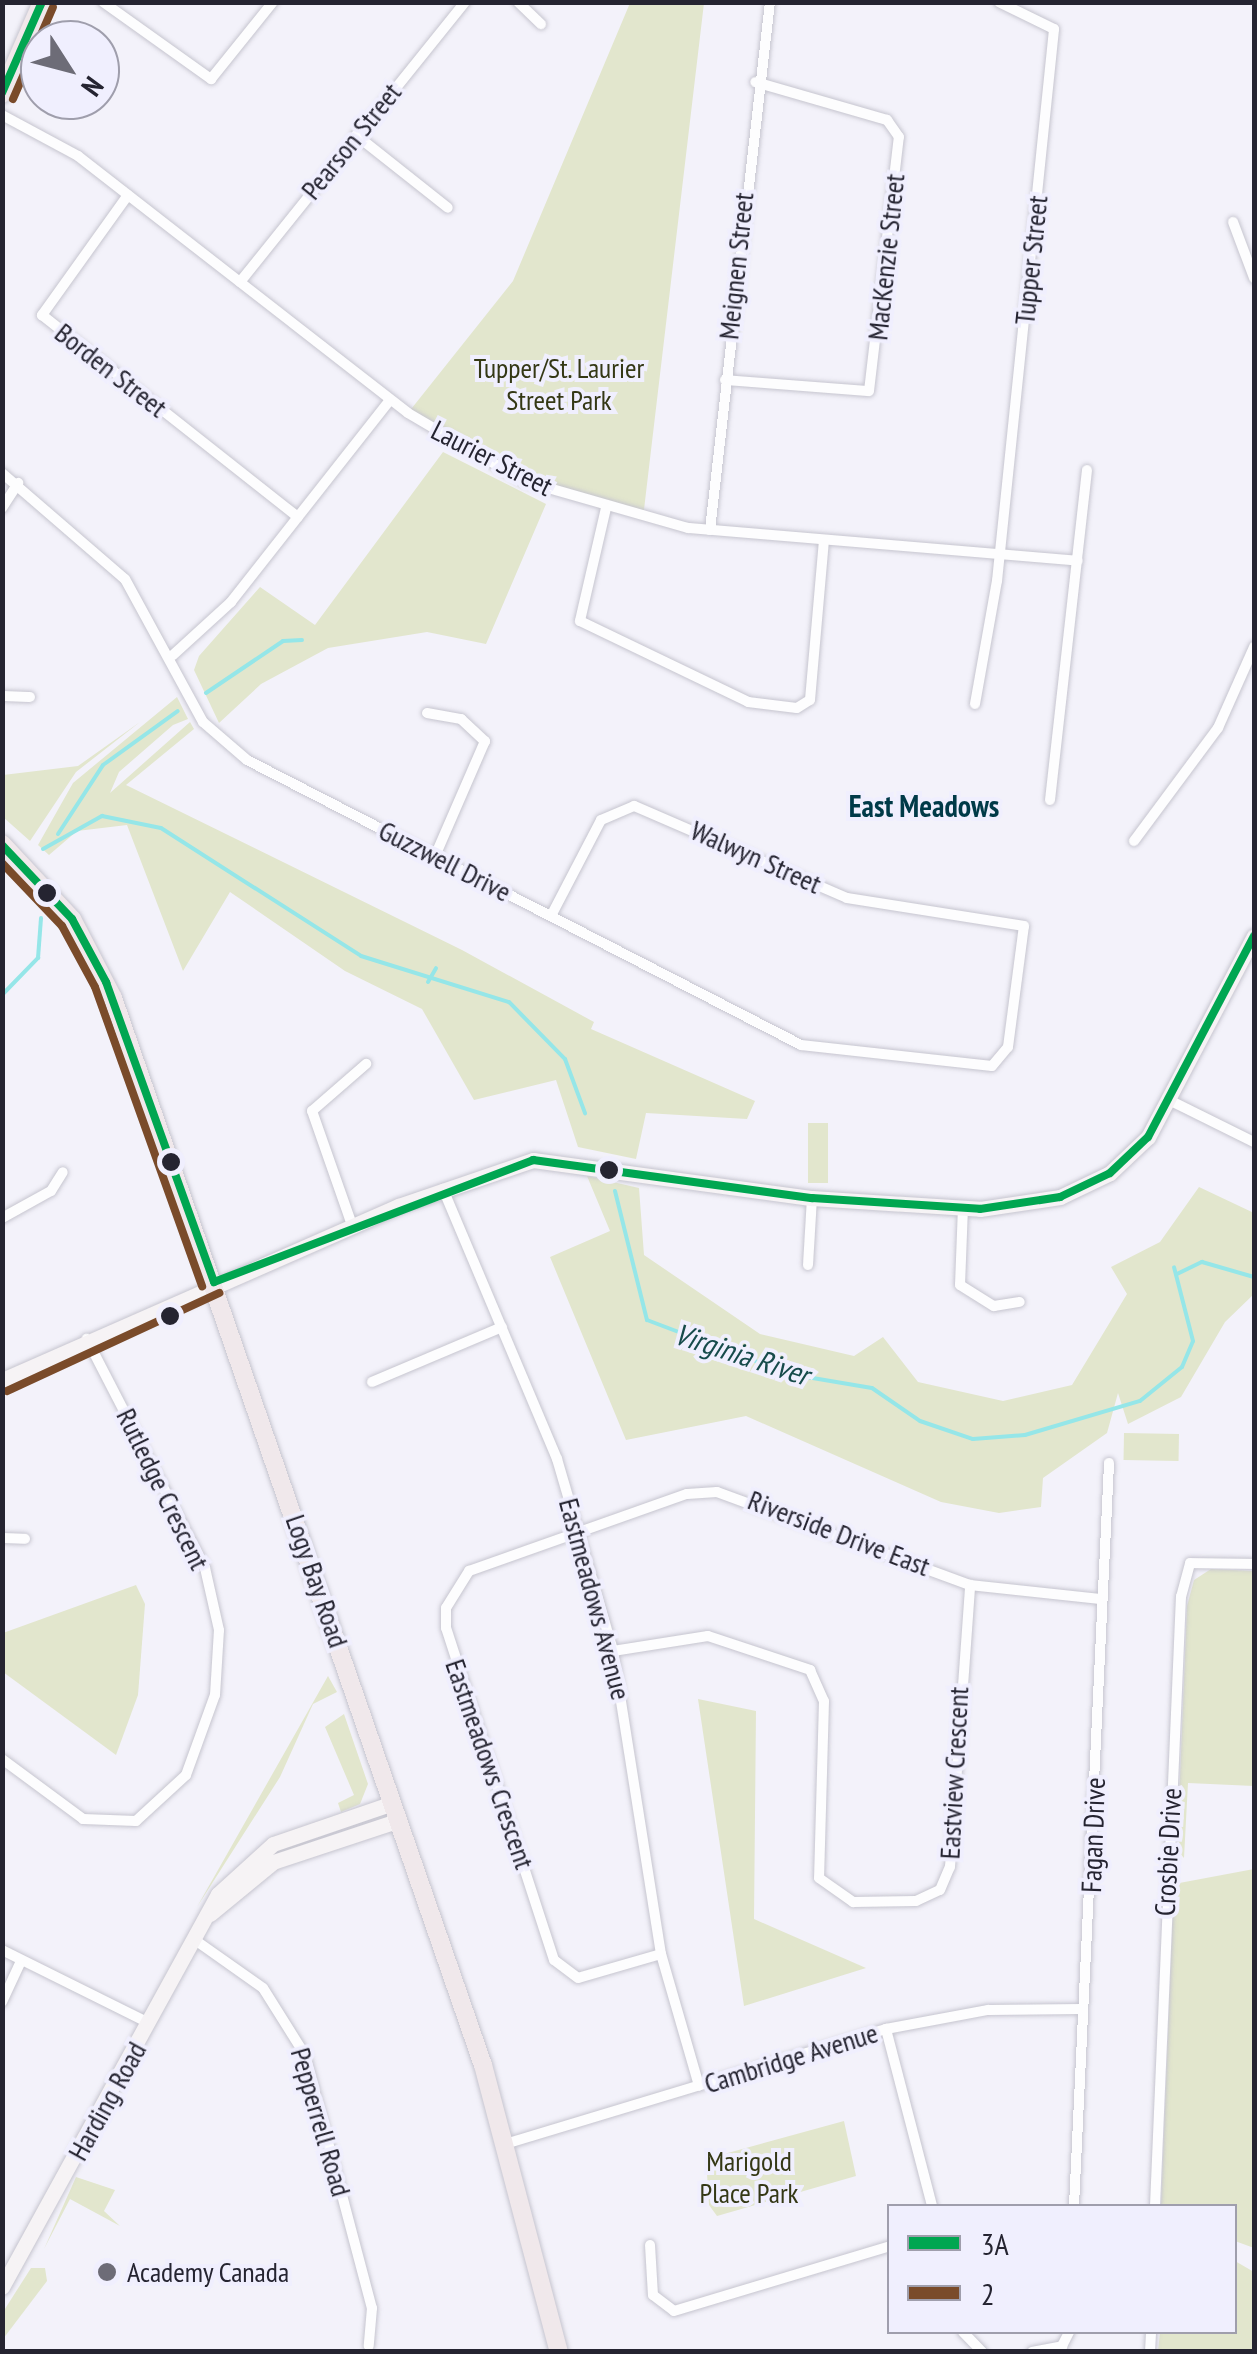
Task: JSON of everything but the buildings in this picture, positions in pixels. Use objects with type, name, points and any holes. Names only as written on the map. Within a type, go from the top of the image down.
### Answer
[{"type":"main road","points":[[2,94],[42,2]]},
{"type":"main road","name":"Logy Bay Road","points":[[6,849],[60,903],[106,982],[396,1811],[505,2144],[559,2352]]},
{"type":"street","points":[[103,2],[211,79],[272,2]]},
{"type":"street","name":"Pearson Street","points":[[240,282],[466,2]]},
{"type":"street","points":[[518,2],[541,24]]},
{"type":"street","name":"Meignen Street","points":[[710,530],[755,82],[770,2]]},
{"type":"street","name":"Tupper Street","points":[[999,2],[1054,29],[1000,553]]},
{"type":"street","name":"MacKenzie Street","points":[[725,380],[869,391],[899,137],[887,120],[755,82]]},
{"type":"street","name":"Laurier Street","points":[[2,115],[128,195],[390,400],[504,471],[606,508],[710,530],[1078,560]]},
{"type":"street","points":[[356,135],[448,208]]},
{"type":"street","name":"Borden Street","points":[[128,195],[42,314],[298,517]]},
{"type":"street","points":[[1234,222],[1254,278]]},
{"type":"street","points":[[173,655],[214,622],[390,400]]},
{"type":"street","points":[[1050,800],[1086,470]]},
{"type":"street","name":"Guzzwell Drive","points":[[2,473],[126,579],[173,655],[201,719],[227,748],[818,1051],[977,1066],[1003,1058]]},
{"type":"street","points":[[2,508],[18,483]]},
{"type":"street","points":[[606,508],[580,621],[748,702],[797,708],[810,700],[824,541]]},
{"type":"street","points":[[974,704],[1000,553]]},
{"type":"street","points":[[1134,841],[1218,728],[1254,647]]},
{"type":"street","points":[[2,696],[30,697]]},
{"type":"street","points":[[427,714],[461,719],[485,741],[434,856]]},
{"type":"street","name":"Walwyn Street","points":[[551,916],[602,820],[624,805],[846,898],[1024,926],[1003,1058]]},
{"type":"street","points":[[2,1380],[214,1282],[442,1189],[556,1159],[812,1198],[962,1208],[1024,1206],[1094,1182],[1127,1160],[1171,1101],[1254,936]]},
{"type":"street","points":[[352,1226],[312,1111],[366,1064]]},
{"type":"street","points":[[1171,1101],[1254,1142]]},
{"type":"street","points":[[2,1218],[51,1192],[63,1172]]},
{"type":"street","name":"Eastmeadows Avenue","points":[[442,1189],[502,1327],[578,1530],[614,1651],[662,1954],[699,2086]]},
{"type":"street","points":[[808,1265],[812,1198]]},
{"type":"street","points":[[962,1208],[960,1285],[994,1306],[1020,1302]]},
{"type":"street","points":[[372,1382],[502,1327]]},
{"type":"street","name":"Rutledge Crescent","points":[[2,1759],[82,1818],[136,1821],[186,1775],[215,1694],[219,1630],[205,1568],[87,1338]]},
{"type":"street","name":"Fagan Drive","points":[[1074,2204],[1109,1463]]},
{"type":"street","name":"Riverside Drive East","points":[[578,1530],[687,1494],[730,1493],[970,1584],[1102,1599]]},
{"type":"street","name":"Eastmeadows Crescent","points":[[578,1530],[469,1571],[446,1608],[446,1628],[554,1960],[578,1978],[662,1954]]},
{"type":"street","points":[[2,1538],[24,1538]]},
{"type":"street","name":"Crosbie Drive","points":[[1155,2204],[1181,1596],[1190,1563],[1254,1564]]},
{"type":"street","name":"Eastview Crescent","points":[[614,1651],[708,1636],[810,1670],[824,1688],[819,1878],[853,1902],[916,1901],[940,1890],[950,1866],[970,1584]]},
{"type":"street","name":"Harding Road","points":[[2,2287],[238,1870],[273,1844],[396,1811]]},
{"type":"street","name":"Pepperrell Road","points":[[195,1940],[263,1988],[304,2055],[372,2308],[370,2346]]},
{"type":"street","points":[[2,1950],[150,2023]]},
{"type":"street","points":[[2,2002],[21,1961]]},
{"type":"street","name":"Cambridge Avenue","points":[[505,2144],[886,2029],[988,2010],[1082,2010]]},
{"type":"street","points":[[886,2029],[931,2204]]},
{"type":"street","points":[[650,2245],[653,2295],[674,2311],[887,2247]]},
{"type":"street","points":[[1032,2352],[1062,2346],[1068,2334]]},
{"type":"green space","name":"Tupper/St. Laurier Street Park","points":[[630,3],[704,3],[643,518],[552,491],[408,413],[513,281]]},
{"type":"green space","points":[[443,452],[546,504],[486,644],[427,632],[328,648],[261,684],[219,723],[194,670],[199,656],[260,587],[315,625]]},
{"type":"green space","points":[[177,697],[188,719],[173,725],[119,772],[110,793],[190,722],[194,729],[126,785],[462,950],[594,1022],[591,1029],[755,1101],[747,1119],[646,1113],[636,1159],[578,1147],[556,1080],[474,1100],[422,1009],[345,971],[230,892],[183,971],[127,825],[77,831],[49,855],[38,845],[73,783]]},
{"type":"green space","points":[[140,722],[76,772],[30,841],[3,817],[3,775],[78,766]]},
{"type":"green space","points":[[808,1123],[828,1123],[828,1183],[808,1183]]},
{"type":"green space","points":[[587,1176],[639,1188],[644,1255],[760,1334],[854,1356],[883,1337],[918,1382],[1003,1401],[1072,1385],[1127,1294],[1111,1267],[1160,1242],[1199,1187],[1254,1213],[1254,1294],[1225,1322],[1181,1397],[1128,1424],[1118,1393],[1107,1433],[1043,1478],[1041,1507],[999,1513],[941,1502],[746,1416],[626,1440],[550,1257],[610,1231]]},
{"type":"green space","points":[[1124,1433],[1179,1434],[1179,1461],[1124,1460]]},
{"type":"green space","points":[[1211,1569],[1254,1571],[1254,1786],[1188,1783],[1184,1858],[1177,1850],[1187,1606],[1194,1580]]},
{"type":"green space","points":[[136,1585],[145,1604],[138,1695],[116,1755],[3,1672],[3,1633]]},
{"type":"green space","points":[[328,1676],[337,1692],[313,1704],[280,1777],[197,1907]]},
{"type":"green space","points":[[698,1699],[756,1711],[754,1919],[866,1968],[744,2006]]},
{"type":"green space","points":[[344,1714],[368,1784],[360,1804],[341,1812],[338,1803],[354,1795],[325,1727]]},
{"type":"green space","points":[[1254,1869],[1254,2248],[1237,2242],[1237,2204],[1161,2204],[1174,1884]]},
{"type":"green space","name":"Marigold Place Park","points":[[844,2121],[856,2176],[717,2216],[709,2205],[706,2159]]},
{"type":"green space","points":[[76,2177],[115,2190],[104,2211],[120,2226],[70,2199],[44,2249]]},
{"type":"green space","points":[[1237,2262],[1254,2272],[1254,2351],[1158,2351],[1160,2334],[1237,2334]]},
{"type":"green space","points":[[31,2268],[45,2268],[47,2281],[3,2339],[3,2312]]},
{"type":"waterway","points":[[206,693],[283,641],[302,640]]},
{"type":"waterway","points":[[58,834],[103,765],[178,711]]},
{"type":"waterway","name":"Virginia River","points":[[43,849],[102,816],[161,828],[361,956],[509,1002],[565,1059],[585,1113]]},
{"type":"waterway","name":"Virginia River","points":[[2,995],[38,958],[41,918]]},
{"type":"waterway","name":"Virginia River","points":[[428,982],[436,968]]},
{"type":"waterway","name":"Virginia River","points":[[615,1191],[647,1320],[789,1374],[872,1388],[920,1421],[973,1439],[1025,1435],[1140,1401],[1182,1367],[1193,1341],[1174,1267]]},
{"type":"waterway","name":"Virginia River","points":[[1177,1274],[1202,1262],[1254,1277]]},
{"type":"transit line","name":"3A","points":[[2,93],[42,2]]},
{"type":"transit line","name":"2","points":[[13,99],[53,7]]},
{"type":"transit line","name":"3A","points":[[2,845],[72,919],[106,982],[214,1282],[533,1160],[812,1198],[980,1209],[1060,1197],[1110,1173],[1148,1137],[1254,936]]},
{"type":"transit line","name":"2","points":[[2,863],[62,926],[95,987],[202,1286]]},
{"type":"transit line","name":"2","points":[[7,1391],[219,1293]]},
{"type":"place","name":"Academy Canada","points":[[107,2272]]},
{"type":"district","name":"East Meadows","points":[[924,806]]}]
